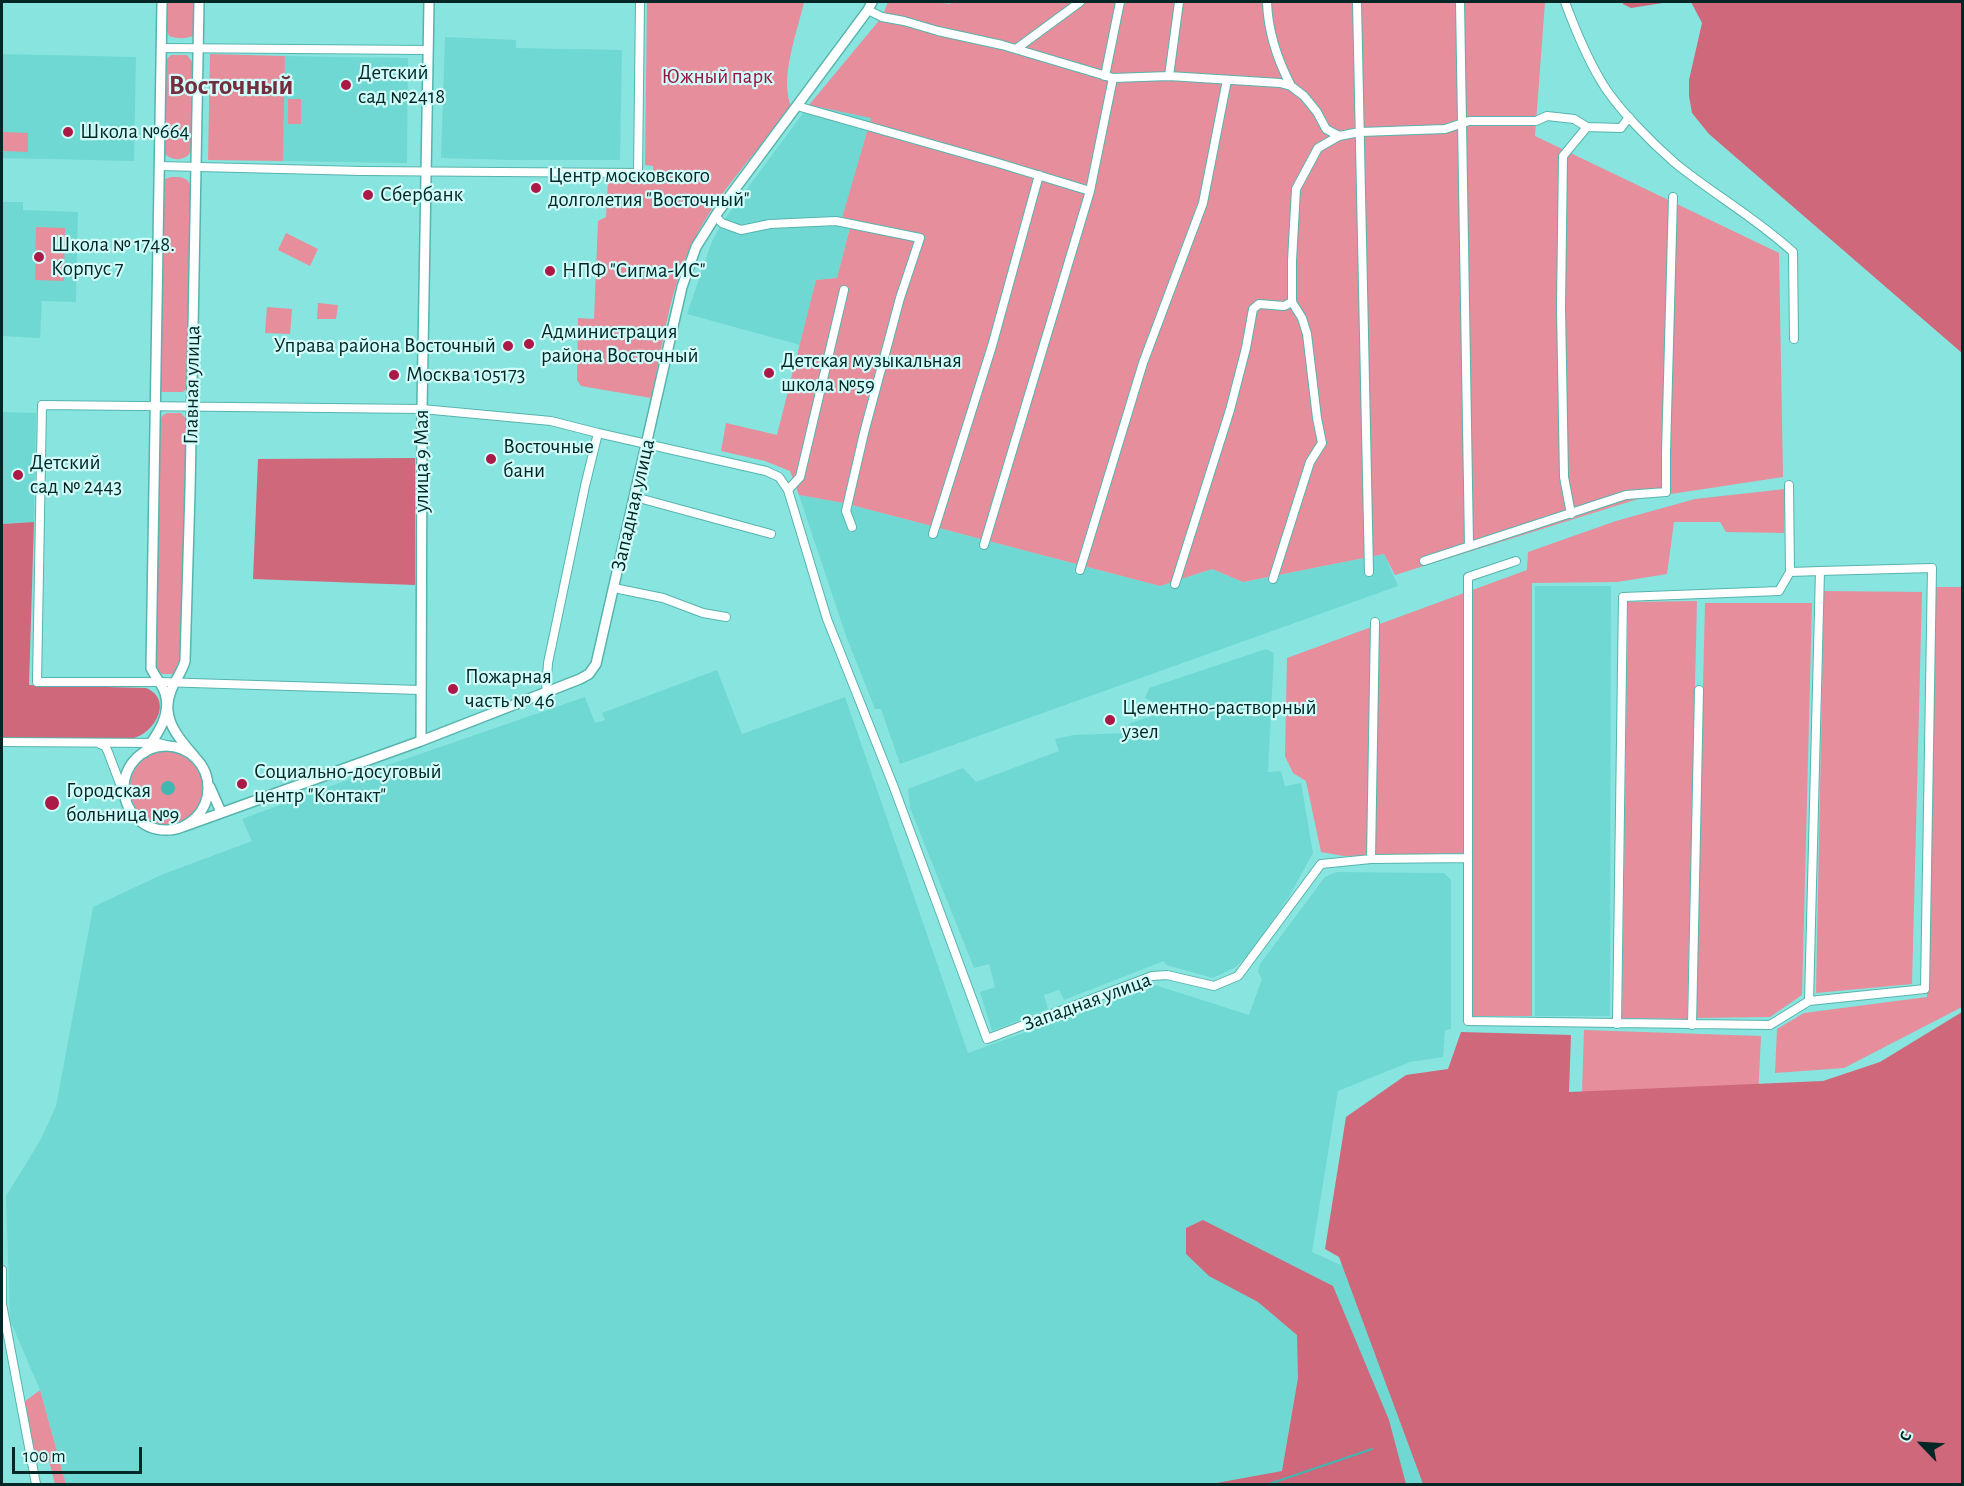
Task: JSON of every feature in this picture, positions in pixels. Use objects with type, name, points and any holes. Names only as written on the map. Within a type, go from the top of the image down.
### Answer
[{"type":"street","name":"Главная улица","points":[[144,753],[165,720],[166,698],[151,668],[162,2]]},
{"type":"street","name":"Главная улица","points":[[195,757],[180,741],[169,721],[169,697],[185,661],[199,2]]},
{"type":"street","name":"улица 9 Мая","points":[[421,741],[422,409],[429,2]]},
{"type":"street","points":[[159,166],[426,172],[638,173],[640,2]]},
{"type":"street","points":[[1016,49],[1080,2]]},
{"type":"street","points":[[984,545],[1090,191],[1120,2]]},
{"type":"street","points":[[1169,76],[1179,2]]},
{"type":"street","points":[[1266,2],[1270,35],[1279,63],[1292,86],[1317,112],[1326,129],[1339,136]]},
{"type":"street","points":[[1357,2],[1369,572]]},
{"type":"street","points":[[1460,2],[1469,545]]},
{"type":"street","points":[[1565,2],[1582,46],[1602,84],[1629,117],[1675,163],[1767,228],[1793,252],[1794,339]]},
{"type":"street","points":[[870,6],[882,16],[938,32],[1016,49],[1109,77],[1169,76],[1280,82],[1292,86]]},
{"type":"street","name":"Западная улица","points":[[185,826],[421,741],[589,674],[596,664],[682,287],[696,247],[715,216],[870,6]]},
{"type":"street","points":[[161,48],[428,50]]},
{"type":"street","points":[[1080,570],[1143,363],[1203,203],[1227,80]]},
{"type":"street","points":[[796,106],[1090,191]]},
{"type":"street","points":[[1274,579],[1310,462],[1322,443],[1307,334],[1302,318],[1292,302],[1296,189],[1318,148],[1339,136],[1360,132],[1416,132],[1445,129],[1469,121],[1536,121],[1547,117],[1574,119],[1587,127],[1621,128],[1629,117]]},
{"type":"street","points":[[1571,514],[1564,477],[1561,307],[1563,156],[1587,127]]},
{"type":"street","points":[[933,534],[992,346],[1040,175]]},
{"type":"street","points":[[1424,561],[1626,495],[1666,492],[1673,197]]},
{"type":"street","points":[[715,216],[722,223],[741,230],[770,224],[837,221],[920,238],[900,297],[864,433],[846,511],[852,527]]},
{"type":"street","points":[[420,690],[159,682],[37,682],[42,405],[422,409],[551,421],[766,471],[779,477],[788,490],[800,477],[844,290]]},
{"type":"street","points":[[1175,584],[1230,410],[1252,309],[1259,304],[1284,306],[1292,302]]},
{"type":"street","points":[[546,692],[548,663],[598,433]]},
{"type":"street","points":[[1617,1024],[1623,597],[1779,591],[1790,572],[1789,485]]},
{"type":"street","name":"Западная улица","points":[[788,490],[827,619],[893,785],[987,1039],[1152,976],[1167,975],[1214,986],[1238,976],[1321,864],[1371,859],[1468,858]]},
{"type":"street","points":[[635,497],[771,534]]},
{"type":"street","points":[[1516,561],[1468,577],[1468,1021],[1770,1024],[1809,1001],[1925,989],[1932,568],[1790,572]]},
{"type":"street","points":[[1809,1001],[1820,571]]},
{"type":"street","points":[[614,588],[663,598],[703,613],[726,617]]},
{"type":"street","points":[[1371,859],[1375,622]]},
{"type":"street","points":[[1692,1025],[1699,690]]},
{"type":"street","points":[[2,742],[151,743],[174,747],[195,757],[204,770],[221,812]]},
{"type":"street","points":[[100,744],[105,746],[108,752],[125,797],[135,816],[149,827],[167,831],[185,826],[195,819],[205,805],[208,781]]},
{"type":"street","points":[[125,797],[125,782],[128,771],[135,760],[158,747],[174,747]]},
{"type":"street","points":[[2,1270],[2,1304],[36,1485]]},
{"type":"shaded area","points":[[1622,2],[1669,2],[1631,8]]},
{"type":"shaded area","points":[[1691,2],[1962,2],[1962,353],[1709,134],[1692,113],[1689,80],[1702,23]]},
{"type":"shaded area","points":[[445,37],[516,40],[516,48],[622,50],[620,160],[441,158]]},
{"type":"shaded area","name":"Школа №664","points":[[2,54],[136,57],[134,161],[2,158]]},
{"type":"shaded area","name":"Детский сад №2418","points":[[285,56],[408,58],[407,163],[283,161]]},
{"type":"shaded area","points":[[809,105],[871,117],[843,218],[852,219],[837,278],[816,280],[800,345],[687,314],[712,241],[723,221]]},
{"type":"shaded area","name":"Школа № 1748. Корпус 7","points":[[2,202],[23,202],[23,210],[78,212],[76,302],[42,301],[40,338],[2,336]]},
{"type":"shaded area","name":"Детский сад № 2443","points":[[2,412],[36,413],[34,522],[4,524],[3,542],[2,542]]},
{"type":"shaded area","points":[[415,458],[415,585],[253,579],[258,459]]},
{"type":"shaded area","points":[[799,495],[844,503],[1160,586],[1212,569],[1243,582],[1384,554],[1398,586],[900,764],[881,709],[875,709],[846,636]]},
{"type":"shaded area","points":[[34,522],[29,685],[146,688],[154,693],[159,700],[160,707],[155,722],[142,735],[134,738],[2,739],[3,524]]},
{"type":"shaded area","points":[[1535,586],[1611,586],[1610,1016],[1535,1016]]},
{"type":"shaded area","points":[[1266,649],[1274,653],[1268,772],[1281,771],[1285,786],[1301,783],[1313,853],[1287,900],[1249,954],[1236,967],[1213,978],[1166,965],[1164,961],[1064,1000],[1059,990],[1044,995],[1048,1009],[992,1031],[980,992],[995,987],[989,964],[974,968],[910,808],[908,789],[963,768],[976,782],[1059,751],[1055,739],[1074,735],[1129,733],[1128,724],[1155,715],[1157,703],[1145,698],[1149,688]]},
{"type":"shaded area","points":[[717,670],[742,734],[845,697],[968,1053],[1155,985],[1249,1015],[1262,979],[1258,972],[1260,964],[1325,877],[1336,872],[1444,873],[1451,880],[1451,1029],[1445,1030],[1443,1057],[1410,1062],[1338,1091],[1312,1252],[1343,1266],[1423,1484],[66,1484],[40,1390],[10,1320],[6,1196],[40,1141],[56,1106],[93,907],[161,875],[252,841],[242,819],[385,766],[585,697],[595,723],[605,720],[602,713]]},
{"type":"shaded area","points":[[165,781],[171,781],[175,788],[171,795],[165,795],[161,791],[161,785]]},
{"type":"shaded area","points":[[1962,1012],[1962,1484],[1423,1484],[1339,1257],[1325,1249],[1346,1117],[1406,1075],[1448,1069],[1461,1032],[1571,1035],[1569,1092],[1823,1081],[1880,1062]]},
{"type":"shaded area","points":[[1203,1220],[1333,1286],[1389,1420],[1406,1484],[1211,1484],[1282,1471],[1298,1378],[1297,1335],[1258,1302],[1209,1276],[1186,1254],[1186,1228]]},
{"type":"green space","points":[[167,2],[197,2],[195,35],[182,38],[169,36]]},
{"type":"green space","name":"Южный парк","points":[[647,2],[804,2],[788,70],[788,97],[792,108],[727,188],[704,222],[685,258],[673,297],[651,398],[581,386],[577,380],[578,318],[594,319],[598,221],[606,217],[608,181],[654,178],[653,166],[645,165]]},
{"type":"green space","points":[[888,2],[950,4],[951,2],[1545,2],[1535,136],[1779,253],[1783,477],[1638,499],[1395,575],[1384,554],[1243,582],[1212,569],[1160,586],[844,503],[799,495],[790,471],[765,461],[721,451],[726,423],[777,435],[816,280],[837,278],[852,220],[842,218],[871,118],[809,105],[882,17]]},
{"type":"green space","points":[[210,54],[285,56],[283,161],[208,160]]},
{"type":"green space","points":[[171,55],[187,55],[193,63],[191,151],[181,159],[172,158],[162,150],[164,62]]},
{"type":"green space","points":[[288,99],[301,99],[301,124],[288,124]]},
{"type":"green space","points":[[2,132],[28,133],[28,152],[2,151]]},
{"type":"green space","points":[[171,177],[185,179],[191,186],[187,388],[183,392],[162,392],[160,389],[162,185],[165,179]]},
{"type":"green space","points":[[36,227],[65,228],[64,281],[35,280]]},
{"type":"green space","points":[[286,233],[318,249],[310,266],[278,250]]},
{"type":"green space","points":[[318,303],[338,305],[336,319],[317,319]]},
{"type":"green space","points":[[267,307],[292,309],[290,334],[265,333]]},
{"type":"green space","points":[[167,413],[181,413],[187,420],[181,667],[175,674],[157,672],[155,667],[160,420]]},
{"type":"green space","points":[[1785,489],[1784,533],[1726,532],[1720,522],[1674,522],[1667,574],[1617,582],[1532,583],[1532,1016],[1473,1016],[1473,853],[1344,856],[1321,852],[1306,781],[1293,773],[1285,756],[1287,658],[1527,570],[1528,552],[1616,521],[1695,499]]},
{"type":"green space","points":[[1935,587],[1962,587],[1962,1007],[1844,1068],[1775,1073],[1777,1029],[1804,1013],[1927,997]]},
{"type":"green space","points":[[1824,591],[1922,592],[1912,984],[1816,993]]},
{"type":"green space","points":[[1697,601],[1687,1019],[1622,1018],[1628,602]]},
{"type":"green space","points":[[1705,603],[1812,603],[1802,995],[1770,1017],[1695,1018]]},
{"type":"green space","points":[[167,751],[188,757],[198,767],[204,788],[198,809],[188,819],[167,825],[146,819],[136,809],[130,788],[136,767],[146,757]]},
{"type":"green space","points":[[1584,1030],[1761,1036],[1758,1098],[1582,1092]]},
{"type":"green space","points":[[40,1390],[66,1484],[55,1484],[49,1461],[37,1463],[24,1402]]},
{"type":"waterway","points":[[1269,1484],[1372,1449]]},
{"type":"place","name":"Детский сад №2418","points":[[346,85]]},
{"type":"place","name":"Школа №664","points":[[68,132]]},
{"type":"place","name":"Центр московского долголетия \"Восточный\"","points":[[536,188]]},
{"type":"place","name":"Сбербанк","points":[[368,195]]},
{"type":"place","name":"Школа № 1748. Корпус 7","points":[[39,257]]},
{"type":"place","name":"НПФ \"Сигма-ИС\"","points":[[550,271]]},
{"type":"place","name":"Администрация района Восточный","points":[[529,344]]},
{"type":"place","name":"Управа района Восточный","points":[[508,346]]},
{"type":"place","name":"Детская музыкальная школа №59","points":[[769,373]]},
{"type":"place","name":"Москва 105173","points":[[394,375]]},
{"type":"place","name":"Восточные бани","points":[[491,459]]},
{"type":"place","name":"Детский сад № 2443","points":[[18,475]]},
{"type":"place","name":"Пожарная часть № 46","points":[[453,689]]},
{"type":"place","name":"Цементно-растворный узел","points":[[1110,720]]},
{"type":"place","name":"Социально-досуговый центр \"Контакт\"","points":[[242,784]]},
{"type":"place","name":"Городская больница №9","points":[[52,803]]},
{"type":"district","name":"Восточный","points":[[231,86]]}]
